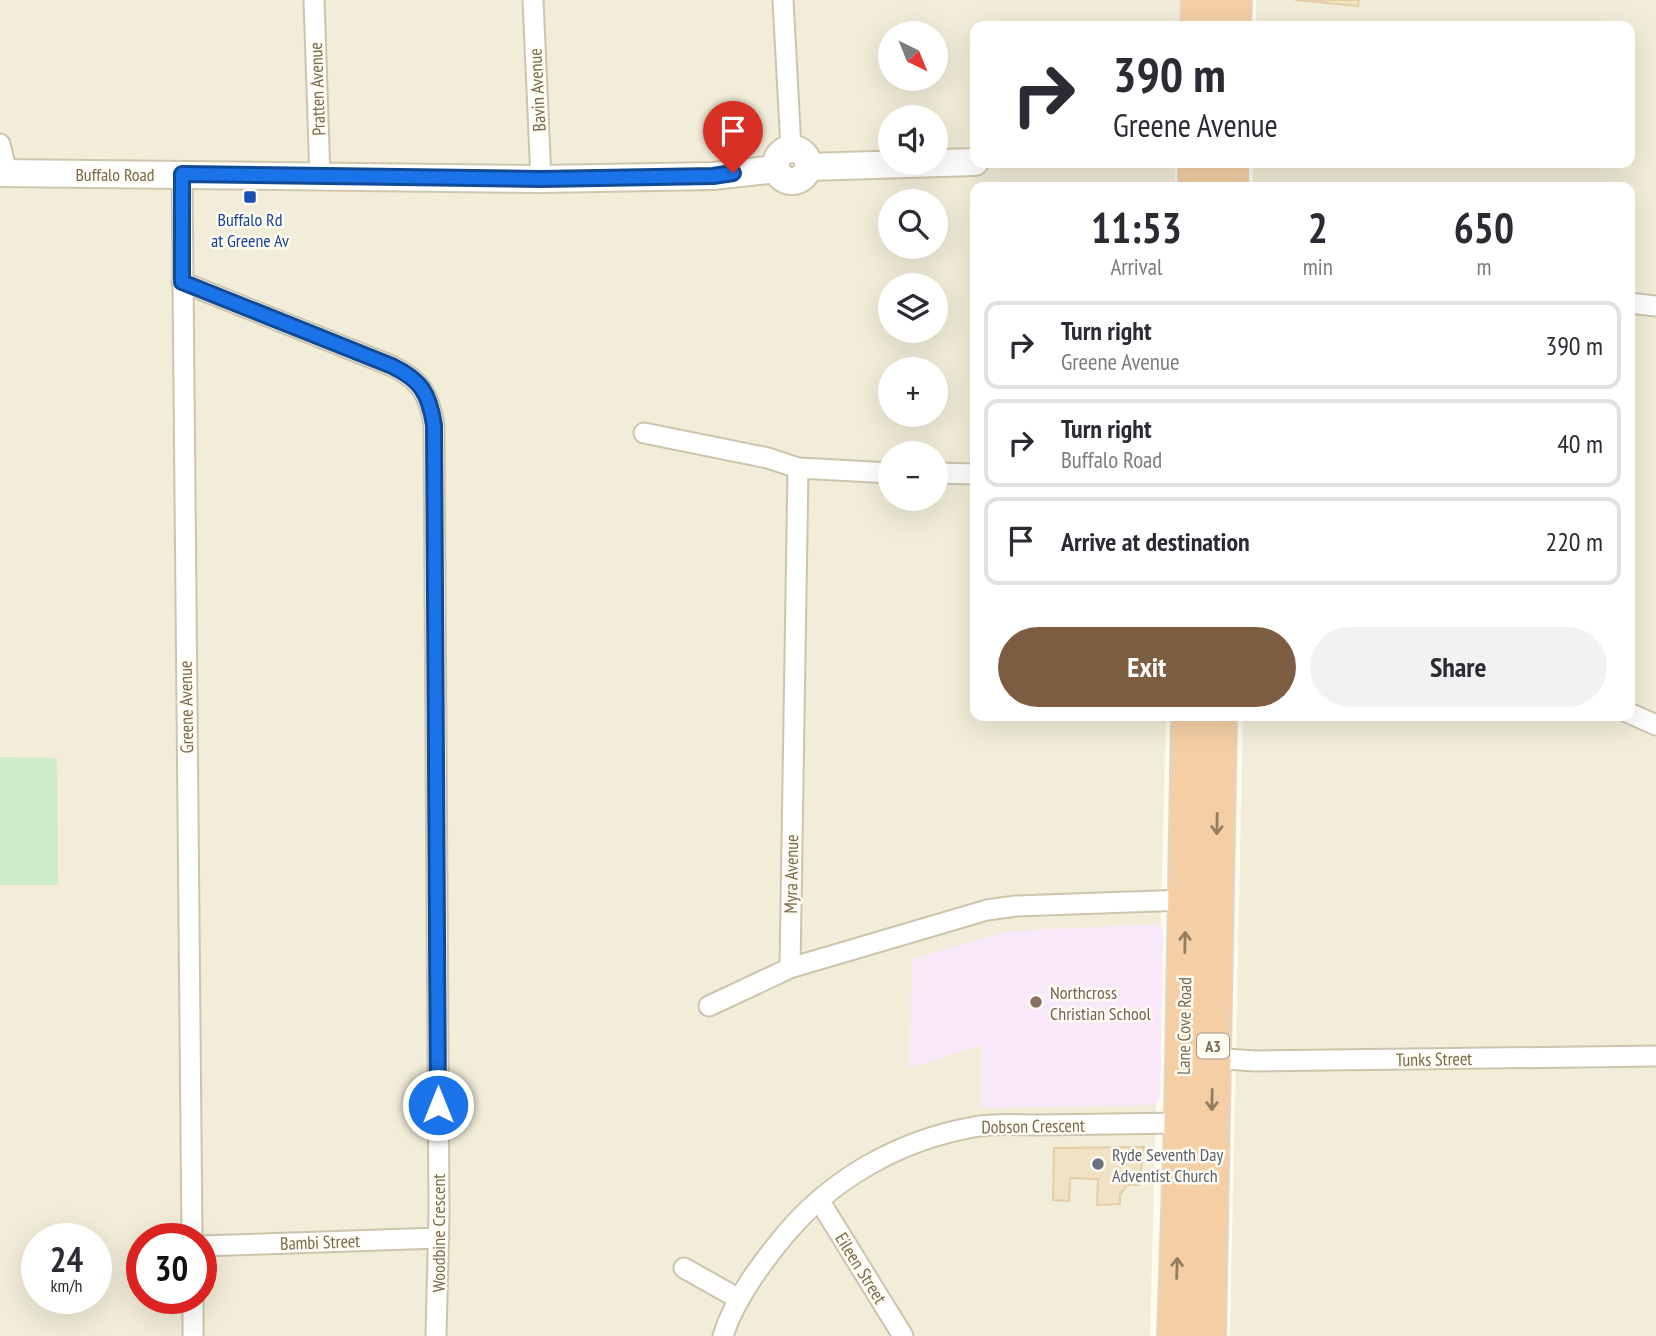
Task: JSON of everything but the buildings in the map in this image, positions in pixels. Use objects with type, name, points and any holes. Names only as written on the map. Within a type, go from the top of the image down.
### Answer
[{"type":"highway","points":[[1199,0],[1199,21]]},
{"type":"highway","points":[[1233,21],[1234,0]]},
{"type":"highway","name":"Lane Cove Road","points":[[1175,1336],[1182,1123],[1189,721]]},
{"type":"highway","name":"Lane Cove Road","points":[[1208,1336],[1219,721]]},
{"type":"street","name":"Pratten Avenue","points":[[314,0],[320,178]]},
{"type":"street","name":"Bavin Avenue","points":[[533,0],[541,179]]},
{"type":"street","points":[[783,0],[792,162]]},
{"type":"street","points":[[0,144],[4,173]]},
{"type":"street","name":"Buffalo Road","points":[[4,173],[541,179],[713,176],[792,162],[970,162]]},
{"type":"street","name":"Greene Avenue","points":[[182,174],[192,1223]]},
{"type":"street","name":"Woodbine Crescent","points":[[182,282],[410,375],[422,388],[431,408],[434,425],[439,1238],[436,1336]]},
{"type":"street","points":[[1635,304],[1656,306]]},
{"type":"street","points":[[644,433],[768,458],[798,468],[878,472]]},
{"type":"street","name":"Myra Avenue","points":[[790,968],[798,468]]},
{"type":"street","points":[[948,474],[970,474]]},
{"type":"street","points":[[1635,716],[1656,725]]},
{"type":"street","points":[[709,1006],[790,968],[987,910],[1016,906],[1186,900]]},
{"type":"street","name":"Tunks Street","points":[[1212,1058],[1255,1061],[1656,1056]]},
{"type":"street","name":"Dobson Crescent","points":[[723,1336],[739,1299],[775,1246],[796,1222],[819,1200],[871,1163],[892,1152],[940,1134],[977,1126],[1182,1123]]},
{"type":"street","name":"Eileen Street","points":[[819,1200],[903,1336]]},
{"type":"street","name":"Bambi Street","points":[[217,1245],[439,1238]]},
{"type":"street","points":[[684,1268],[739,1299]]},
{"type":"street","points":[[193,1314],[193,1336]]},
{"type":"shaded area","points":[[0,0],[1180,0],[1179,21],[970,21],[970,168],[1175,168],[1175,182],[970,182],[970,721],[1166,721],[1150,1336],[0,1336]]},
{"type":"shaded area","points":[[1256,0],[1656,0],[1656,1336],[1230,1336],[1243,721],[1635,721],[1635,182],[1253,182],[1253,168],[1635,168],[1635,21],[1256,21]]},
{"type":"shaded area","name":"Northcross Christian School","points":[[1158,924],[1163,930],[1160,1098],[1154,1105],[981,1108],[982,1045],[909,1068],[912,959],[1008,931]]},
{"type":"green space","points":[[0,757],[57,758],[58,885],[0,885]]},
{"type":"place","name":"Buffalo Rd at Greene Av","points":[[250,197]]},
{"type":"place","name":"Northcross Christian School","points":[[1036,1002]]},
{"type":"place","name":"Ryde Seventh Day Adventist Church","points":[[1098,1164]]},
{"type":"route","points":[[438,1105],[434,425],[429,398],[410,375],[392,366],[182,282],[182,174],[541,179],[713,176],[733,173]]}]
